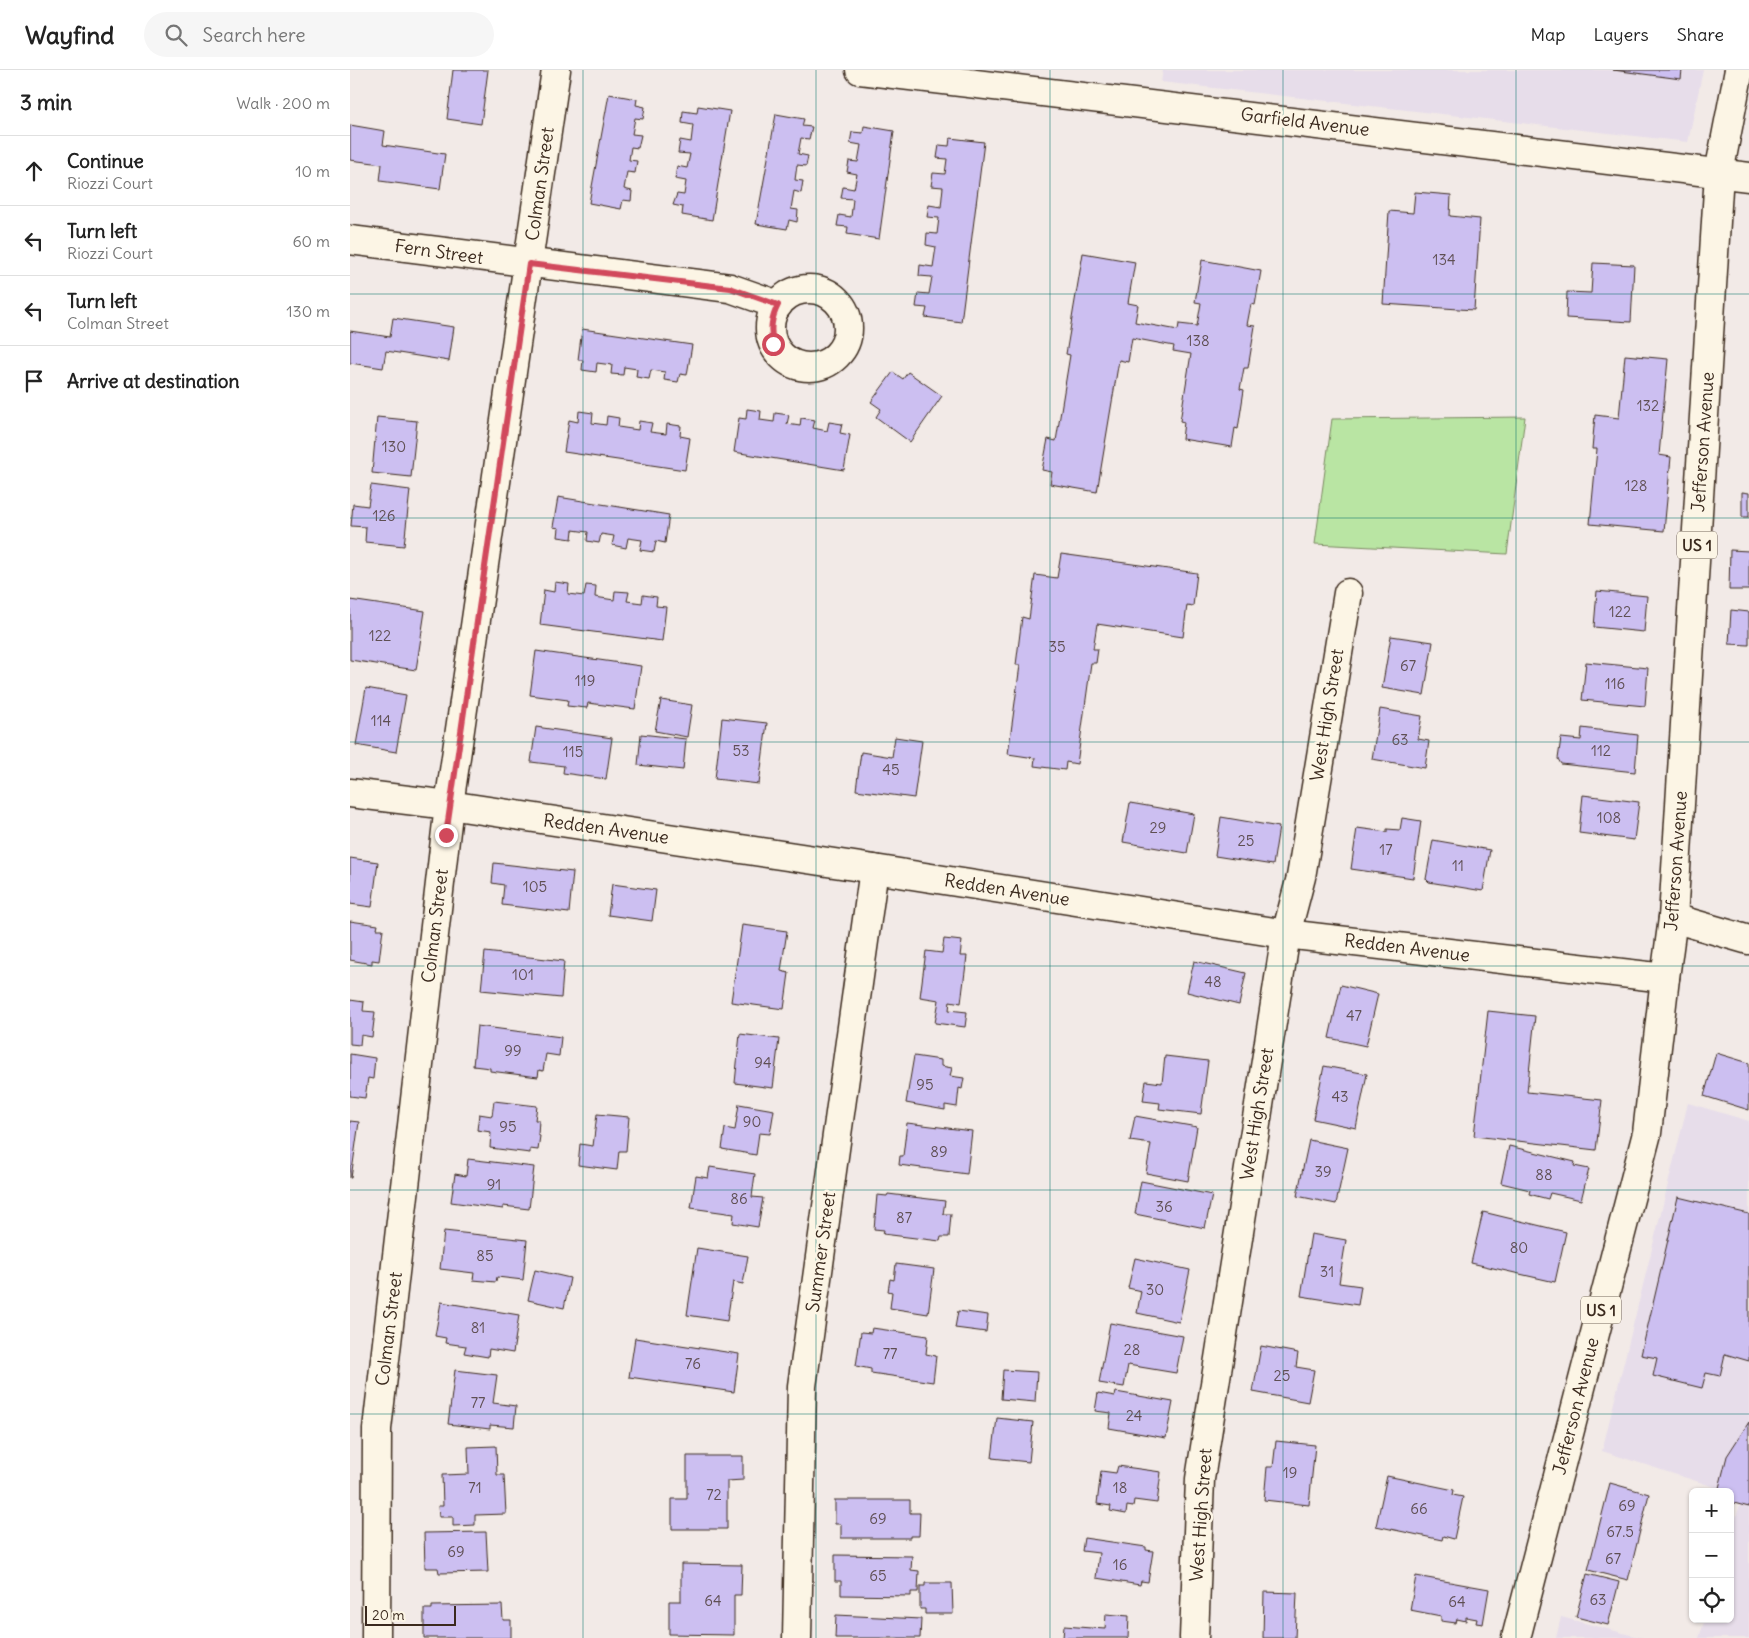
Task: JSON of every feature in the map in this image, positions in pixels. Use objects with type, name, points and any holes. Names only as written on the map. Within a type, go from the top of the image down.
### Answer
[{"type":"street","name":"Colman Street","points":[[376,1638],[378,1430],[449,805],[556,70]]},
{"type":"street","name":"Garfield Avenue","points":[[860,70],[1749,177]]},
{"type":"street","name":"Jefferson Avenue","points":[[1516,1638],[1647,1133],[1674,918],[1719,173],[1739,70]]},
{"type":"street","name":"Fern Street","points":[[350,240],[730,288],[778,305]]},
{"type":"street","name":"West High Street","points":[[1194,1638],[1200,1479],[1286,934],[1301,877],[1348,593]]},
{"type":"street","name":"Redden Avenue","points":[[350,792],[449,805],[874,869],[1286,934],[1665,978]]},
{"type":"street","name":"Summer Street","points":[[797,1638],[802,1386],[874,869]]},
{"type":"street","points":[[1674,918],[1749,940]]},
{"type":"shaded area","points":[[1163,70],[1703,70],[1688,142],[1161,82]]},
{"type":"shaded area","points":[[1688,1103],[1749,1121],[1749,1638],[1699,1638],[1704,1623],[1734,1623],[1734,1524],[1740,1505],[1734,1503],[1734,1488],[1718,1488],[1602,1451]]},
{"type":"shaded area","points":[[1561,1617],[1642,1638],[1556,1638]]},
{"type":"green space","points":[[1525,417],[1507,554],[1315,544],[1332,419]]},
{"type":"building","points":[[453,70],[488,70],[481,124],[447,119]]},
{"type":"building","points":[[1613,70],[1682,70],[1681,79]]},
{"type":"building","points":[[609,94],[637,99],[636,105],[645,107],[643,119],[635,118],[632,134],[641,135],[638,148],[631,147],[629,160],[637,161],[635,173],[627,172],[624,189],[632,191],[631,201],[623,200],[621,209],[589,203]]},
{"type":"building","points":[[698,106],[730,111],[712,220],[682,215],[683,207],[673,205],[677,194],[684,195],[686,181],[675,179],[677,166],[687,168],[690,154],[678,153],[680,140],[691,142],[693,125],[682,123],[683,111],[697,113]]},
{"type":"building","points":[[776,114],[804,119],[802,126],[812,127],[809,139],[801,138],[798,154],[808,156],[806,166],[797,165],[795,180],[803,181],[801,193],[794,191],[791,209],[798,210],[797,222],[789,220],[787,229],[756,224]]},
{"type":"building","points":[[350,125],[385,131],[383,145],[445,154],[440,189],[380,181],[382,164],[350,160]]},
{"type":"building","points":[[864,126],[894,131],[879,239],[847,234],[848,227],[837,226],[839,215],[851,217],[853,199],[841,198],[843,187],[854,189],[857,174],[847,172],[849,161],[858,162],[861,145],[850,143],[852,132],[863,133]]},
{"type":"building","points":[[950,138],[984,142],[961,322],[925,317],[927,308],[916,307],[918,293],[929,294],[932,277],[919,276],[920,265],[933,267],[936,247],[926,245],[927,233],[937,234],[939,218],[927,217],[929,205],[941,207],[943,187],[931,186],[933,173],[945,174],[947,159],[937,158],[939,145],[949,146]]},
{"type":"building","points":[[1415,192],[1451,195],[1450,216],[1480,219],[1474,310],[1383,304],[1389,211],[1413,213]]},
{"type":"building","points":[[1083,253],[1135,262],[1128,303],[1138,305],[1135,322],[1178,330],[1179,324],[1197,326],[1201,303],[1195,302],[1202,260],[1261,271],[1255,305],[1251,304],[1247,325],[1255,326],[1248,368],[1244,368],[1240,389],[1244,390],[1238,429],[1235,428],[1232,447],[1182,439],[1184,422],[1180,421],[1191,354],[1173,351],[1174,346],[1132,338],[1128,362],[1119,360],[1097,492],[1050,484],[1052,472],[1042,470],[1048,439],[1056,441],[1070,355],[1066,354]]},
{"type":"building","points":[[1593,263],[1634,265],[1631,322],[1566,318],[1567,292],[1591,293]]},
{"type":"building","points":[[393,318],[454,327],[449,361],[386,351],[383,368],[350,363],[350,331],[390,337]]},
{"type":"building","points":[[582,329],[692,345],[687,375],[680,374],[678,382],[664,380],[665,372],[651,370],[649,379],[636,377],[637,369],[624,367],[623,375],[611,374],[612,365],[597,363],[596,372],[582,370],[583,360],[578,360]]},
{"type":"building","points":[[1625,355],[1668,359],[1659,455],[1671,457],[1664,531],[1590,524],[1597,449],[1592,449],[1595,415],[1619,418]]},
{"type":"building","points":[[893,372],[903,379],[908,372],[942,396],[910,442],[876,417],[881,409],[871,402]]},
{"type":"building","points":[[747,409],[761,411],[760,420],[774,422],[775,413],[789,415],[787,424],[800,426],[801,418],[815,420],[813,428],[827,431],[829,422],[842,424],[840,433],[850,435],[844,470],[734,452],[739,418],[746,419]]},
{"type":"building","points":[[579,411],[593,413],[592,423],[606,425],[607,416],[619,418],[618,427],[638,430],[639,421],[652,423],[650,432],[666,434],[667,424],[681,426],[680,436],[690,438],[685,470],[564,452],[569,420],[578,422]]},
{"type":"building","points":[[377,417],[417,421],[411,477],[372,473]]},
{"type":"building","points":[[371,485],[410,490],[404,546],[365,542],[366,527],[351,526],[353,504],[368,506]]},
{"type":"building","points":[[1742,492],[1749,493],[1749,517],[1742,517]]},
{"type":"building","points":[[558,497],[669,515],[665,543],[656,541],[654,552],[640,550],[642,540],[628,538],[626,548],[612,545],[614,536],[601,534],[599,543],[587,541],[588,532],[573,530],[572,539],[558,537],[559,528],[553,527]]},
{"type":"building","points":[[1730,550],[1749,551],[1749,590],[1729,590]]},
{"type":"building","points":[[1061,554],[1197,573],[1193,606],[1187,605],[1183,637],[1097,624],[1093,649],[1098,649],[1096,663],[1091,663],[1077,764],[1066,762],[1065,770],[1034,766],[1035,758],[1008,754],[1020,665],[1016,665],[1022,617],[1029,619],[1035,575],[1057,578]]},
{"type":"building","points":[[555,582],[569,584],[568,594],[584,596],[586,585],[596,586],[595,597],[614,600],[615,591],[629,592],[627,601],[642,603],[643,595],[657,597],[656,606],[666,607],[662,641],[540,625],[544,590],[554,592]]},
{"type":"building","points":[[1597,591],[1647,596],[1644,632],[1594,627]]},
{"type":"building","points":[[350,600],[425,611],[416,670],[350,660]]},
{"type":"building","points":[[1731,610],[1749,612],[1749,645],[1729,644]]},
{"type":"building","points":[[1391,636],[1433,642],[1424,695],[1382,688]]},
{"type":"building","points":[[536,651],[641,666],[635,709],[588,703],[587,708],[567,706],[568,700],[530,695]]},
{"type":"building","points":[[1586,662],[1648,668],[1645,706],[1582,700]]},
{"type":"building","points":[[366,688],[406,695],[396,752],[356,745]]},
{"type":"building","points":[[661,700],[692,705],[687,737],[655,731]]},
{"type":"building","points":[[1380,709],[1422,716],[1418,739],[1429,741],[1425,768],[1372,759]]},
{"type":"building","points":[[722,718],[767,723],[759,784],[715,779]]},
{"type":"building","points":[[536,727],[612,738],[606,779],[563,773],[564,766],[531,762]]},
{"type":"building","points":[[1582,728],[1638,735],[1635,772],[1561,764],[1558,759],[1561,738],[1581,740]]},
{"type":"building","points":[[641,734],[686,739],[683,770],[638,765]]},
{"type":"building","points":[[895,737],[922,741],[914,798],[856,790],[861,752],[892,757]]},
{"type":"building","points":[[1583,795],[1639,802],[1634,840],[1579,833]]},
{"type":"building","points":[[1130,803],[1194,814],[1187,853],[1123,842]]},
{"type":"building","points":[[1221,817],[1279,827],[1273,865],[1215,856]]},
{"type":"building","points":[[1402,818],[1421,821],[1413,878],[1351,869],[1357,828],[1387,832],[1387,829],[1400,830]]},
{"type":"building","points":[[1433,840],[1490,850],[1483,891],[1429,882],[1426,879]]},
{"type":"building","points":[[350,858],[378,862],[372,907],[350,904]]},
{"type":"building","points":[[494,863],[573,872],[569,913],[502,905],[504,885],[492,883]]},
{"type":"building","points":[[612,884],[656,890],[652,921],[608,915]]},
{"type":"building","points":[[350,921],[378,925],[377,929],[383,929],[379,961],[372,960],[372,964],[350,960]]},
{"type":"building","points":[[742,925],[787,931],[781,971],[789,973],[784,1009],[731,1002]]},
{"type":"building","points":[[944,939],[962,941],[960,956],[967,956],[961,1003],[950,1001],[949,1010],[967,1012],[965,1027],[935,1023],[939,1000],[920,997],[926,951],[942,953]]},
{"type":"building","points":[[485,952],[564,961],[561,998],[481,990]]},
{"type":"building","points":[[1194,961],[1246,973],[1239,1005],[1187,992]]},
{"type":"building","points":[[1341,985],[1378,994],[1366,1046],[1329,1038]]},
{"type":"building","points":[[350,1000],[364,1002],[363,1011],[375,1012],[372,1037],[361,1035],[360,1045],[350,1044]]},
{"type":"building","points":[[1488,1011],[1535,1016],[1527,1092],[1602,1100],[1596,1150],[1474,1136]]},
{"type":"building","points":[[477,1026],[561,1037],[559,1056],[546,1054],[543,1071],[539,1070],[538,1077],[490,1071],[490,1068],[473,1066]]},
{"type":"building","points":[[740,1034],[779,1039],[773,1088],[735,1083]]},
{"type":"building","points":[[1716,1053],[1749,1063],[1749,1110],[1704,1096]]},
{"type":"building","points":[[350,1054],[375,1058],[373,1079],[368,1078],[365,1098],[350,1096]]},
{"type":"building","points":[[914,1056],[941,1060],[941,1066],[952,1068],[950,1076],[964,1078],[962,1089],[959,1088],[957,1107],[945,1105],[945,1110],[906,1103]]},
{"type":"building","points":[[1165,1056],[1208,1061],[1201,1114],[1159,1109],[1160,1103],[1143,1101],[1146,1081],[1162,1083]]},
{"type":"building","points":[[1324,1066],[1367,1074],[1356,1128],[1313,1119]]},
{"type":"building","points":[[494,1101],[537,1106],[535,1120],[539,1120],[538,1135],[540,1136],[538,1150],[530,1149],[530,1153],[490,1148],[491,1132],[477,1130],[479,1114],[492,1116]]},
{"type":"building","points":[[739,1104],[774,1110],[770,1134],[759,1133],[756,1155],[722,1149],[725,1128],[735,1130]]},
{"type":"building","points":[[597,1114],[629,1117],[626,1151],[619,1151],[617,1170],[578,1165],[580,1144],[593,1146]]},
{"type":"building","points":[[1135,1116],[1197,1127],[1188,1181],[1146,1173],[1151,1144],[1130,1141]]},
{"type":"building","points":[[350,1121],[359,1122],[351,1178],[350,1178]]},
{"type":"building","points":[[907,1123],[972,1131],[967,1174],[899,1165],[900,1156],[903,1156]]},
{"type":"building","points":[[1309,1140],[1348,1148],[1336,1204],[1297,1196]]},
{"type":"building","points":[[1509,1146],[1575,1162],[1574,1166],[1589,1169],[1581,1200],[1550,1193],[1548,1199],[1529,1194],[1530,1190],[1501,1183]]},
{"type":"building","points":[[468,1159],[534,1167],[529,1209],[503,1206],[503,1209],[451,1202],[455,1174],[466,1176]]},
{"type":"building","points":[[710,1167],[755,1174],[752,1197],[763,1198],[758,1227],[733,1223],[734,1214],[691,1208],[696,1176],[708,1178]]},
{"type":"building","points":[[1141,1181],[1212,1195],[1205,1228],[1135,1214]]},
{"type":"building","points":[[888,1194],[945,1201],[943,1214],[951,1214],[949,1237],[941,1237],[940,1241],[883,1234],[884,1230],[874,1229],[877,1195],[887,1196]]},
{"type":"building","points":[[1678,1197],[1749,1214],[1749,1361],[1725,1354],[1720,1376],[1706,1373],[1702,1388],[1653,1376],[1657,1358],[1641,1355]]},
{"type":"building","points":[[1483,1212],[1566,1232],[1555,1282],[1471,1263]]},
{"type":"building","points":[[444,1231],[527,1240],[523,1280],[497,1277],[496,1282],[473,1280],[474,1273],[440,1269]]},
{"type":"building","points":[[1311,1234],[1346,1240],[1339,1283],[1361,1286],[1358,1305],[1301,1296]]},
{"type":"building","points":[[697,1248],[748,1256],[743,1284],[733,1282],[727,1321],[687,1315]]},
{"type":"building","points":[[1135,1258],[1190,1270],[1179,1322],[1137,1313],[1141,1291],[1128,1288]]},
{"type":"building","points":[[896,1264],[934,1269],[928,1314],[890,1308],[892,1292],[888,1291],[890,1279],[894,1280]]},
{"type":"building","points":[[535,1270],[570,1278],[564,1308],[528,1300]]},
{"type":"building","points":[[441,1302],[519,1315],[513,1353],[489,1349],[488,1357],[464,1353],[466,1346],[445,1343],[446,1338],[435,1336]]},
{"type":"building","points":[[958,1311],[988,1315],[986,1332],[955,1328]]},
{"type":"building","points":[[1110,1323],[1183,1336],[1176,1373],[1128,1365],[1124,1387],[1099,1383]]},
{"type":"building","points":[[872,1328],[928,1336],[926,1354],[936,1356],[933,1382],[871,1373],[871,1369],[856,1366],[861,1332],[871,1333]]},
{"type":"building","points":[[635,1338],[739,1354],[734,1392],[629,1377]]},
{"type":"building","points":[[1261,1346],[1298,1353],[1296,1367],[1314,1370],[1308,1402],[1253,1392]]},
{"type":"building","points":[[455,1370],[497,1375],[493,1403],[516,1406],[514,1427],[490,1425],[490,1429],[448,1424]]},
{"type":"building","points":[[1003,1370],[1037,1372],[1035,1402],[1001,1399]]},
{"type":"building","points":[[1116,1392],[1173,1402],[1166,1438],[1109,1428],[1111,1413],[1095,1411],[1098,1393],[1115,1396]]},
{"type":"building","points":[[997,1418],[1033,1422],[1029,1462],[992,1458]]},
{"type":"building","points":[[1749,1422],[1749,1507],[1734,1503],[1734,1488],[1719,1488],[1727,1456]]},
{"type":"building","points":[[1276,1441],[1315,1445],[1309,1505],[1264,1500],[1267,1467],[1273,1467]]},
{"type":"building","points":[[496,1446],[497,1475],[504,1475],[506,1514],[475,1515],[475,1525],[453,1526],[453,1517],[439,1517],[438,1506],[443,1506],[442,1475],[469,1474],[468,1447]]},
{"type":"building","points":[[687,1456],[743,1456],[743,1480],[727,1481],[727,1529],[672,1529],[672,1499],[687,1499]]},
{"type":"building","points":[[1118,1466],[1161,1472],[1157,1503],[1134,1500],[1133,1507],[1127,1506],[1126,1514],[1110,1511],[1111,1506],[1097,1504],[1101,1471],[1116,1473]]},
{"type":"building","points":[[1387,1476],[1454,1490],[1453,1495],[1463,1497],[1454,1539],[1443,1536],[1442,1540],[1376,1526]]},
{"type":"building","points":[[1610,1483],[1649,1494],[1628,1580],[1588,1570]]},
{"type":"building","points":[[835,1500],[910,1500],[910,1513],[920,1513],[919,1536],[910,1536],[910,1538],[841,1538],[841,1524],[835,1524]]},
{"type":"building","points":[[486,1532],[488,1572],[439,1573],[438,1568],[425,1568],[424,1533]]},
{"type":"building","points":[[1084,1538],[1146,1547],[1146,1550],[1153,1551],[1148,1582],[1141,1581],[1140,1585],[1096,1578],[1099,1553],[1082,1551]]},
{"type":"building","points":[[835,1555],[912,1556],[911,1570],[919,1571],[918,1592],[911,1592],[911,1596],[841,1595],[841,1581],[835,1581]]},
{"type":"building","points":[[681,1564],[742,1565],[741,1595],[734,1595],[734,1635],[669,1634],[669,1601],[681,1601]]},
{"type":"building","points":[[1587,1574],[1619,1582],[1608,1625],[1576,1617]]},
{"type":"building","points":[[1416,1576],[1489,1589],[1483,1624],[1476,1623],[1477,1619],[1466,1617],[1466,1621],[1457,1619],[1456,1623],[1441,1621],[1441,1616],[1410,1610]]},
{"type":"building","points":[[925,1583],[952,1583],[953,1614],[925,1614],[925,1609],[920,1609],[920,1586],[925,1586]]},
{"type":"building","points":[[1264,1592],[1297,1593],[1295,1638],[1263,1638]]},
{"type":"building","points":[[502,1605],[503,1620],[511,1620],[511,1638],[424,1638],[424,1609],[432,1609],[432,1606]]},
{"type":"building","points":[[1106,1614],[1129,1616],[1128,1638],[1063,1638],[1064,1626],[1105,1629]]},
{"type":"building","points":[[836,1615],[921,1619],[920,1638],[835,1638]]},
{"type":"route","points":[[446,835],[529,264],[730,288],[778,305],[772,317],[770,331],[773,344]]}]
